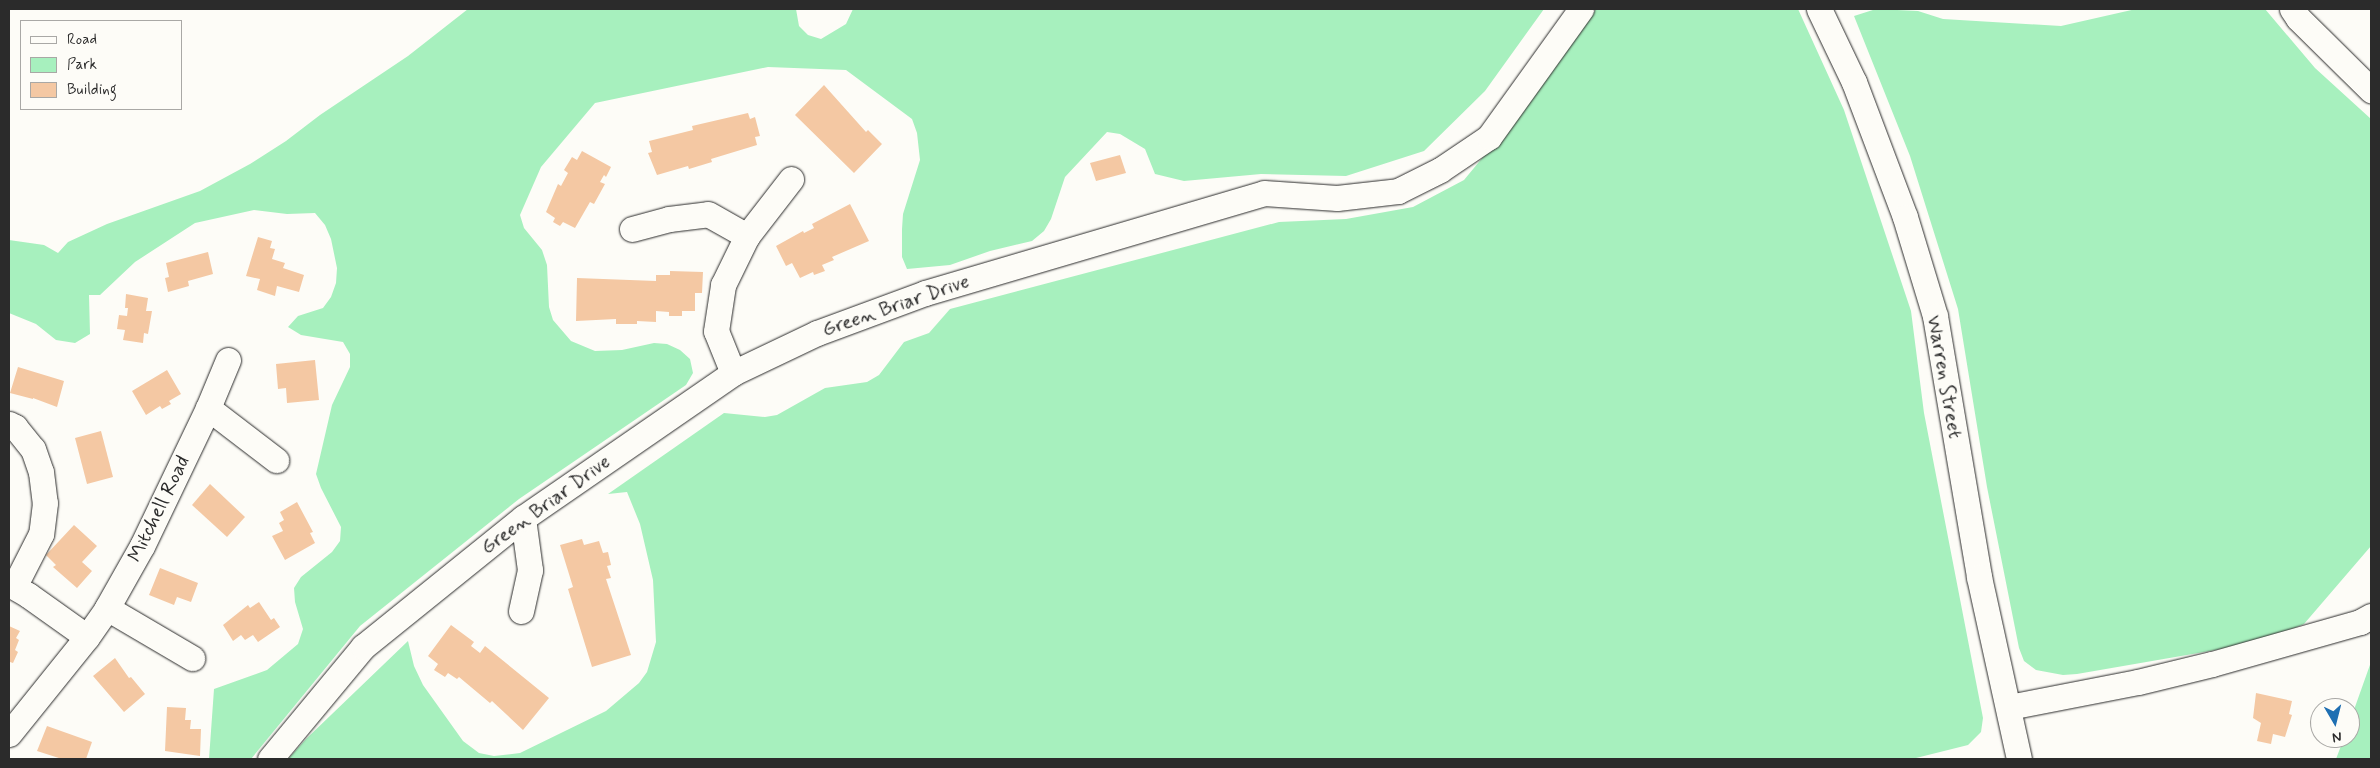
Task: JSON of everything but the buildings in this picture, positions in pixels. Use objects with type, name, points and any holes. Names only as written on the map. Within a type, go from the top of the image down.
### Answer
[{"type":"street","name":"Green Briar Drive","points":[[270,759],[363,647],[523,518],[733,372],[817,333],[925,293],[1264,193],[1337,198],[1398,191],[1440,170],[1489,137],[1581,9]]},
{"type":"street","name":"Warren Street","points":[[1819,9],[1854,82],[1902,208],[1935,316],[1979,577],[2019,759]]},
{"type":"street","points":[[2292,9],[2298,18],[2371,90]]},
{"type":"street","points":[[733,372],[716,331],[724,285],[747,236],[791,179]]},
{"type":"street","points":[[632,228],[669,219],[708,214],[747,236]]},
{"type":"street","name":"Mitchell Road","points":[[9,734],[87,638],[107,608],[142,546],[208,408],[228,360]]},
{"type":"street","points":[[208,408],[276,460]]},
{"type":"street","points":[[9,424],[15,428],[33,449],[41,472],[45,503],[41,534],[11,586],[28,595],[87,638]]},
{"type":"street","points":[[521,611],[530,570],[523,518]]},
{"type":"street","points":[[107,608],[192,658]]},
{"type":"street","points":[[2009,707],[2138,682],[2212,664],[2360,622],[2371,616]]},
{"type":"green space","points":[[468,9],[796,9],[799,26],[808,35],[821,39],[846,24],[853,9],[1544,9],[1485,91],[1424,151],[1346,176],[1261,174],[1184,181],[1155,174],[1145,149],[1120,134],[1107,132],[1065,177],[1051,219],[1044,231],[1032,241],[990,251],[950,265],[907,269],[902,257],[903,214],[920,160],[917,133],[912,119],[846,70],[768,67],[595,103],[541,167],[520,215],[524,228],[542,250],[547,265],[549,307],[553,320],[571,341],[595,351],[622,350],[654,343],[667,344],[680,350],[690,359],[693,373],[686,385],[519,499],[360,626],[251,759],[209,759],[214,689],[267,670],[298,644],[303,629],[295,602],[294,588],[301,577],[332,552],[340,541],[341,527],[316,474],[332,405],[350,367],[350,354],[343,342],[301,335],[288,327],[298,316],[323,308],[331,297],[336,283],[337,268],[331,239],[325,225],[315,213],[287,214],[254,210],[195,223],[135,262],[100,295],[89,295],[90,334],[75,343],[56,340],[36,324],[9,313],[9,240],[44,245],[58,253],[68,242],[107,224],[200,191],[250,164],[286,141],[320,115],[408,56]]},
{"type":"green space","points":[[1596,9],[1798,9],[1844,110],[1911,311],[1924,413],[1983,718],[1981,732],[1968,745],[1912,759],[288,759],[306,739],[408,641],[414,666],[423,685],[463,741],[479,753],[494,756],[520,753],[606,711],[639,683],[647,672],[656,642],[653,580],[640,524],[627,492],[608,494],[724,413],[765,417],[777,415],[825,388],[867,382],[879,375],[904,342],[929,333],[950,309],[1279,222],[1346,219],[1413,207],[1464,180],[1526,105]]},
{"type":"green space","points":[[1876,9],[1918,11],[1943,19],[2061,26],[2136,9],[2265,9],[2315,68],[2371,119],[2371,546],[2304,624],[2233,647],[2077,674],[2063,675],[2036,670],[2024,661],[2019,648],[1987,487],[1958,309],[1910,156],[1854,16]]},
{"type":"green space","points":[[2371,662],[2371,759],[2336,759],[2340,748],[2360,748],[2360,698],[2358,698]]}]
